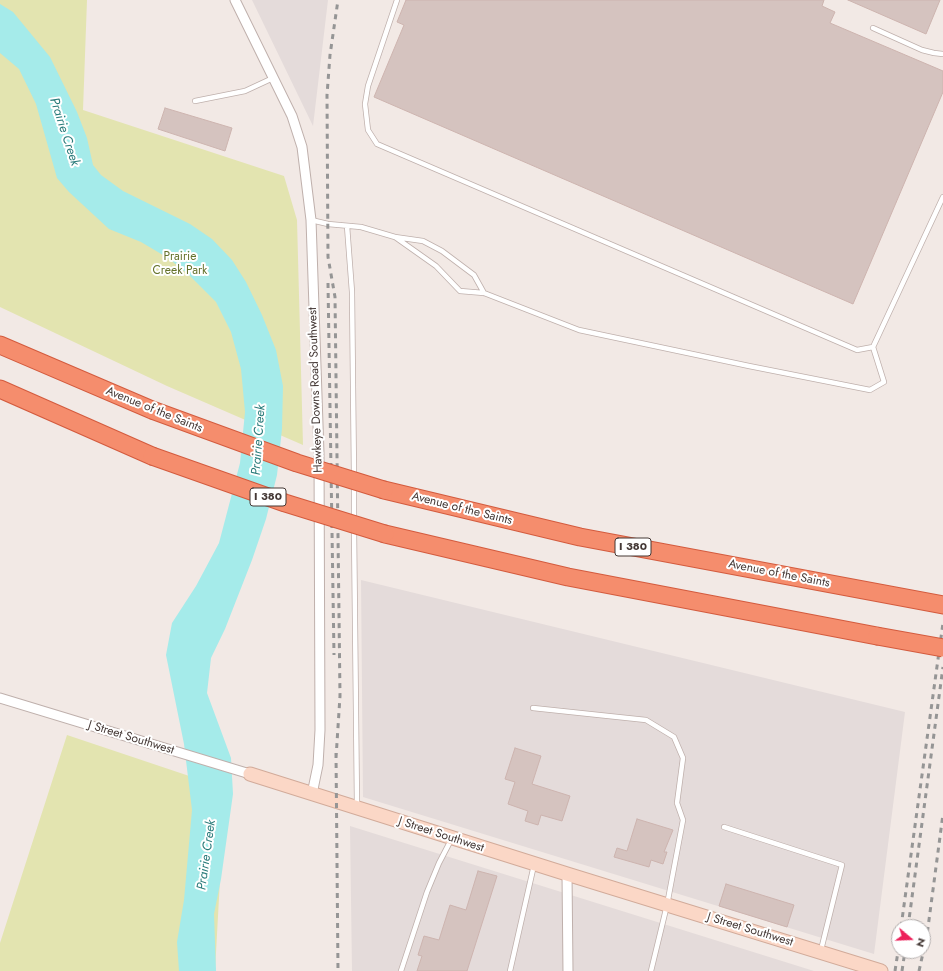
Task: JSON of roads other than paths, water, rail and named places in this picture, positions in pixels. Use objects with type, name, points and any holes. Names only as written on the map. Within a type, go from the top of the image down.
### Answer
[{"type":"highway","name":"Avenue of the Saints","points":[[0,345],[152,410],[267,453],[384,490],[580,537],[943,605]]},
{"type":"highway","name":"I 380","points":[[0,389],[152,456],[285,503],[385,534],[568,577],[943,648]]},
{"type":"street","name":"Hawkeye Downs Road Southwest","points":[[235,0],[292,116],[302,147],[311,220],[319,454],[320,730],[318,765],[312,794]]},
{"type":"street","name":"J Street Southwest","points":[[0,698],[250,774],[534,864],[882,971]]},
{"type":"street","points":[[568,874],[568,971]]},
{"type":"lane","points":[[397,0],[368,86],[365,104],[368,130],[377,144],[857,350],[873,347]]},
{"type":"lane","points":[[873,28],[922,50],[943,54]]},
{"type":"lane","points":[[195,100],[245,91],[273,78]]},
{"type":"lane","points":[[395,237],[436,266],[460,291],[484,294],[579,330],[870,390],[884,382],[873,347],[943,197]]},
{"type":"lane","points":[[311,220],[328,224],[361,227],[395,237],[424,241],[454,259],[474,275],[484,294]]},
{"type":"lane","points":[[346,226],[352,292],[356,808]]},
{"type":"lane","points":[[533,708],[646,720],[674,737],[683,758],[677,803],[683,820],[667,905],[651,971]]},
{"type":"lane","points":[[724,827],[842,865],[821,952]]},
{"type":"lane","points":[[401,971],[427,892],[439,863],[452,838]]},
{"type":"lane","points":[[510,971],[534,864]]},
{"type":"water","name":"Prairie Creek","points":[[0,4],[13,12],[50,57],[77,112],[87,138],[93,165],[101,175],[123,191],[190,224],[212,239],[232,260],[246,282],[262,315],[276,350],[283,386],[282,429],[277,475],[266,519],[252,560],[225,629],[211,658],[207,693],[231,758],[233,794],[221,879],[214,914],[216,971],[179,971],[177,942],[184,900],[192,810],[184,744],[166,655],[172,623],[196,586],[219,543],[240,463],[245,412],[241,369],[231,332],[216,302],[188,274],[168,258],[141,242],[109,229],[69,192],[57,178],[36,104],[19,69],[0,53]]},
{"type":"railway","points":[[336,758],[340,696],[335,297],[328,257],[327,95],[330,55],[338,0]]},
{"type":"railway","points":[[328,283],[334,655]]},
{"type":"railway","points":[[902,919],[943,623]]},
{"type":"railway","points":[[909,919],[943,667]]},
{"type":"railway","points":[[336,753],[338,971]]},
{"type":"railway","points":[[919,971],[927,935],[943,814]]},
{"type":"railway","points":[[895,971],[897,959]]},
{"type":"railway","points":[[902,971],[904,959]]},
{"type":"park label","name":"Prairie Creek Park","points":[[180,264]]}]
